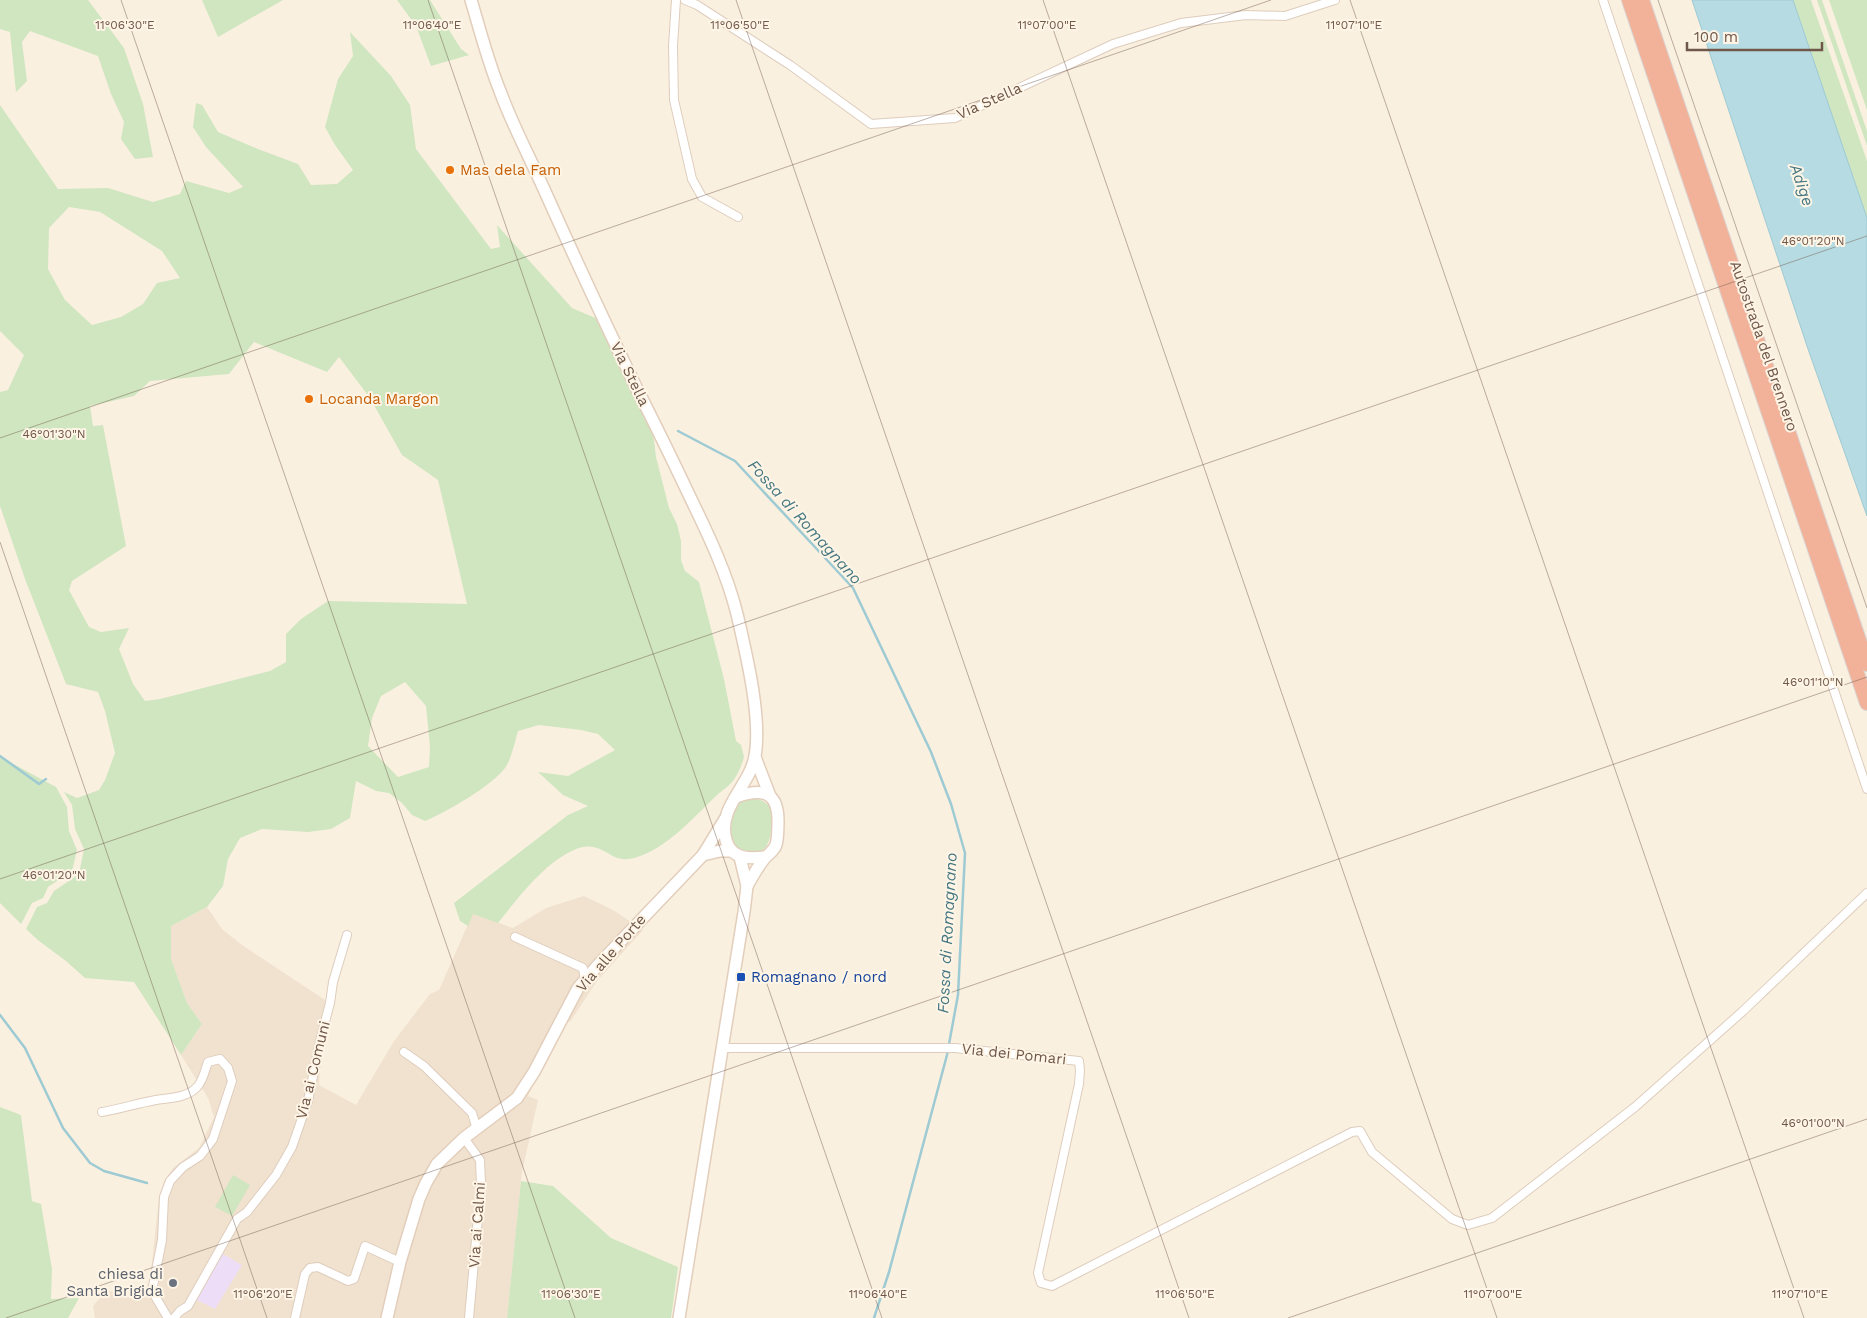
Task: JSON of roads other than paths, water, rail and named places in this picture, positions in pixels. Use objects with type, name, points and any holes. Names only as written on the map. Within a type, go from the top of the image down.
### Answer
[{"type":"highway","name":"Autostrada del Brennero","points":[[1628,0],[1867,703]]},
{"type":"highway","name":"Autostrada del Brennero","points":[[1642,0],[1867,664]]},
{"type":"main road","name":"Via Stella","points":[[471,0],[500,92],[600,312],[714,547],[736,609],[744,643],[756,732],[755,757],[751,769],[736,796]]},
{"type":"main road","name":"Via Stella","points":[[755,757],[770,796]]},
{"type":"main road","points":[[679,1318],[747,886],[765,858],[773,852],[777,843],[777,804],[770,796],[761,792],[736,796],[728,808],[725,818],[726,840],[736,854],[747,886]]},
{"type":"main road","name":"Via alle Porte","points":[[387,1318],[400,1262],[426,1183],[437,1164],[464,1138],[517,1098],[534,1072],[578,988],[703,855],[725,818]]},
{"type":"main road","points":[[703,855],[720,851],[751,859],[765,858]]},
{"type":"street","points":[[676,0],[673,46],[674,100],[692,179],[702,198],[738,217]]},
{"type":"street","name":"Via Stella","points":[[685,0],[696,5],[790,65],[871,124],[955,118],[1113,44],[1181,23],[1246,15],[1285,16],[1335,0]]},
{"type":"street","points":[[1603,0],[1867,789]]},
{"type":"street","name":"Via dei Pomari","points":[[722,1048],[939,1047],[1079,1061],[1079,1084],[1038,1273],[1041,1283],[1052,1286],[1352,1132],[1360,1131],[1372,1152],[1452,1219],[1468,1225],[1492,1218],[1635,1107],[1743,1012],[1867,893]]},
{"type":"street","name":"Via ai Comuni","points":[[171,1317],[188,1306],[237,1219],[247,1212],[276,1175],[292,1146],[308,1101],[333,982],[347,934]]},
{"type":"street","points":[[515,937],[583,968],[585,981]]},
{"type":"street","points":[[404,1052],[424,1066],[472,1113],[477,1129]]},
{"type":"street","points":[[102,1112],[156,1100],[172,1099],[192,1092],[198,1087],[208,1062],[220,1059],[228,1068],[232,1081],[213,1138],[200,1156],[183,1167],[170,1181],[164,1197],[162,1240],[152,1291],[171,1317]]},
{"type":"street","name":"Via ai Calmi","points":[[464,1138],[480,1160],[481,1184],[469,1318]]},
{"type":"street","points":[[294,1318],[305,1274],[310,1268],[318,1268],[348,1282],[354,1279],[365,1246],[400,1262]]},
{"type":"water","name":"Adige","points":[[1692,0],[1793,0],[1867,218],[1867,516],[1808,349]]},
{"type":"waterway","name":"Fossa di Romagnano","points":[[678,431],[735,461],[853,588],[931,752],[951,804],[965,853],[958,995],[947,1055],[889,1272],[874,1318]]},
{"type":"waterway","points":[[0,756],[39,784],[46,779]]},
{"type":"waterway","points":[[0,1015],[25,1048],[63,1128],[90,1163],[104,1171],[147,1183]]},
{"type":"place","name":"Mas dela Fam","points":[[450,170]]},
{"type":"place","name":"Locanda Margon","points":[[309,399]]},
{"type":"place","name":"Romagnano / nord","points":[[741,977]]},
{"type":"place","name":"chiesa di Santa Brigida","points":[[173,1283]]}]
